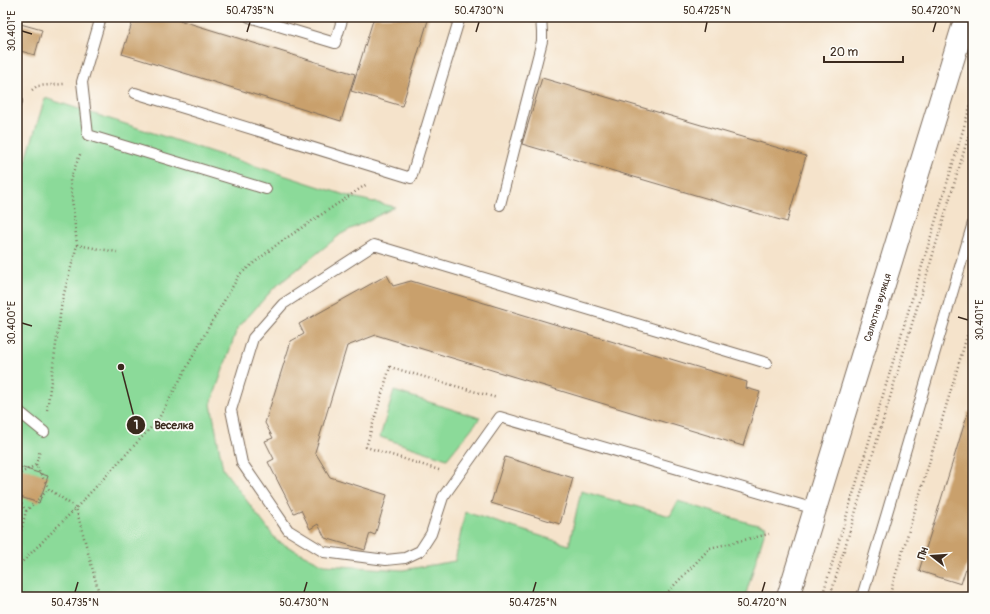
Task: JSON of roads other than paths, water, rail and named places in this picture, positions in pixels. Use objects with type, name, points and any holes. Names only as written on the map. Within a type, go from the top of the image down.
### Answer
[{"type":"street","name":"Салютна вулиця","points":[[788,597],[966,17]]},
{"type":"lane","points":[[101,17],[82,82],[88,135],[266,189]]},
{"type":"lane","points":[[249,17],[335,43],[343,17]]},
{"type":"lane","points":[[135,93],[411,178],[460,17]]},
{"type":"lane","points":[[500,205],[542,41],[541,17]]},
{"type":"lane","points":[[862,597],[973,223]]},
{"type":"lane","points":[[767,363],[374,245],[283,304],[253,338],[231,410],[242,463],[288,530],[324,552],[386,560],[405,558],[420,551],[431,534],[443,497],[500,417],[815,509]]},
{"type":"lane","points":[[17,410],[44,432]]},
{"type":"place","name":"Веселка","points":[[121,367]]}]
